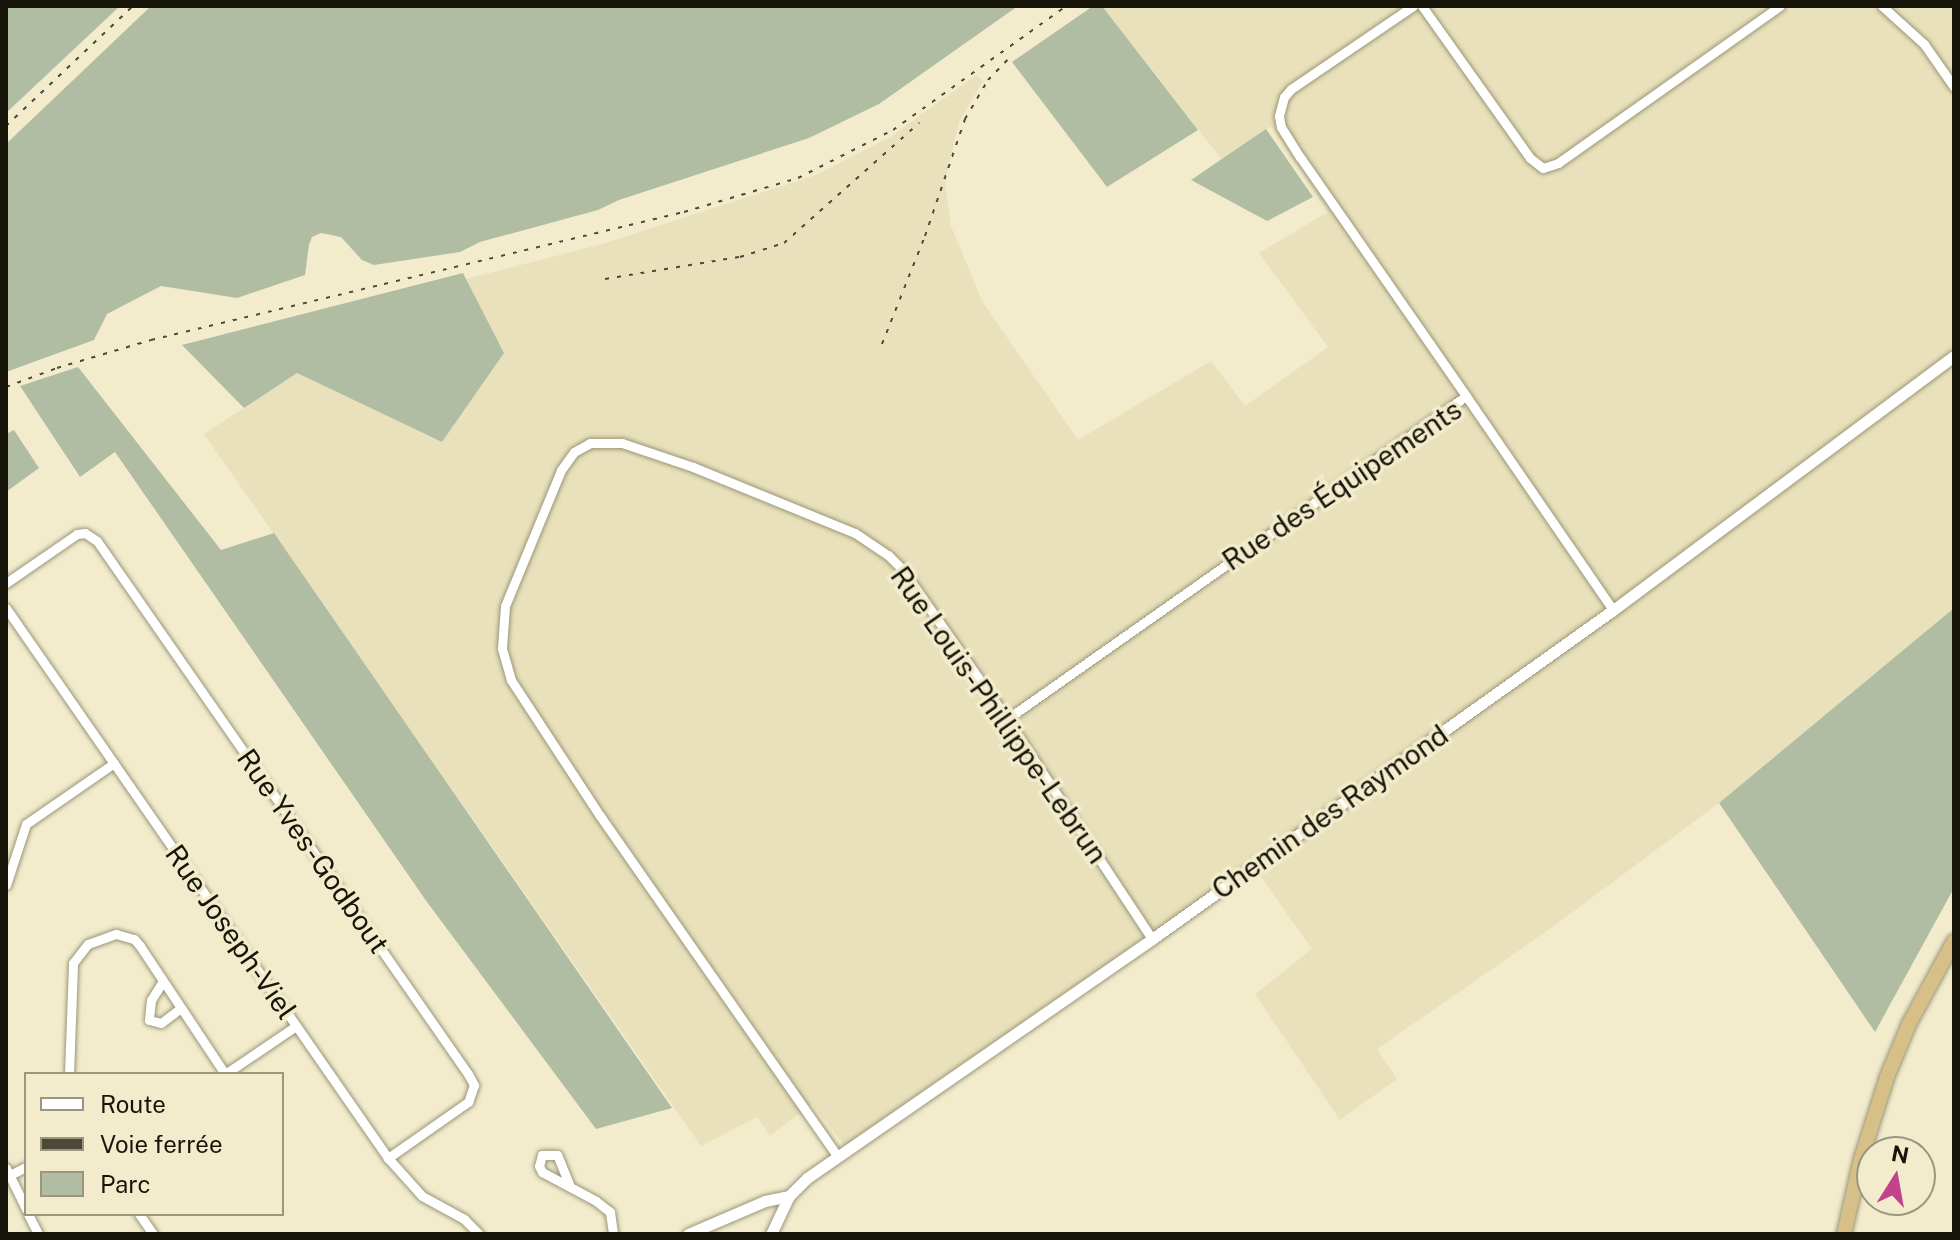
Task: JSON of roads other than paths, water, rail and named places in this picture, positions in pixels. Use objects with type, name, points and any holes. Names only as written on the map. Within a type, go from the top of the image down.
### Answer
[{"type":"highway","points":[[1844,1234],[1861,1159],[1887,1077],[1909,1024],[1954,941]]},
{"type":"street","points":[[1413,6],[1291,89],[1284,97],[1279,116],[1281,127],[1300,157],[1466,396]]},
{"type":"street","points":[[1422,6],[1530,158],[1543,168],[1558,163],[1780,6]]},
{"type":"street","points":[[1882,6],[1924,44],[1954,87]]},
{"type":"street","name":"Chemin des Raymond","points":[[688,1234],[765,1201],[789,1196],[838,1157],[1152,939],[1613,610],[1954,356]]},
{"type":"street","name":"Rue des Équipements","points":[[1007,719],[1466,396],[1613,610]]},
{"type":"street","name":"Rue Louis-Phillippe-Lebrun","points":[[838,1157],[600,816],[517,691],[506,665],[502,639],[505,606],[561,470],[574,452],[590,443],[622,443],[693,467],[855,533],[873,544],[902,569],[1007,719],[1152,939]]},
{"type":"street","name":"Rue Yves-Godbout","points":[[6,583],[77,534],[85,533],[97,541],[474,1085],[468,1102],[388,1158]]},
{"type":"street","name":"Rue Joseph-Viel","points":[[6,608],[388,1158],[422,1196],[464,1219],[479,1234]]},
{"type":"street","points":[[6,885],[26,824],[114,763]]},
{"type":"street","points":[[69,1072],[70,978],[78,953],[104,936],[126,935],[140,946],[224,1072]]},
{"type":"street","points":[[163,981],[151,1000],[149,1020],[161,1023],[181,1008]]},
{"type":"street","points":[[228,1072],[296,1026]]},
{"type":"street","points":[[7,1173],[24,1206]]},
{"type":"street","points":[[569,1184],[610,1212],[613,1234]]},
{"type":"street","points":[[771,1234],[789,1196]]},
{"type":"street","points":[[29,1216],[38,1234]]},
{"type":"street","points":[[140,1216],[153,1234]]},
{"type":"railway","points":[[6,126],[133,6]]},
{"type":"railway","points":[[6,387],[151,340],[684,212],[798,178],[893,130],[1066,6]]},
{"type":"railway","points":[[882,344],[925,236],[965,119],[988,80],[1011,56]]},
{"type":"railway","points":[[605,279],[740,257],[784,243],[919,123]]}]
